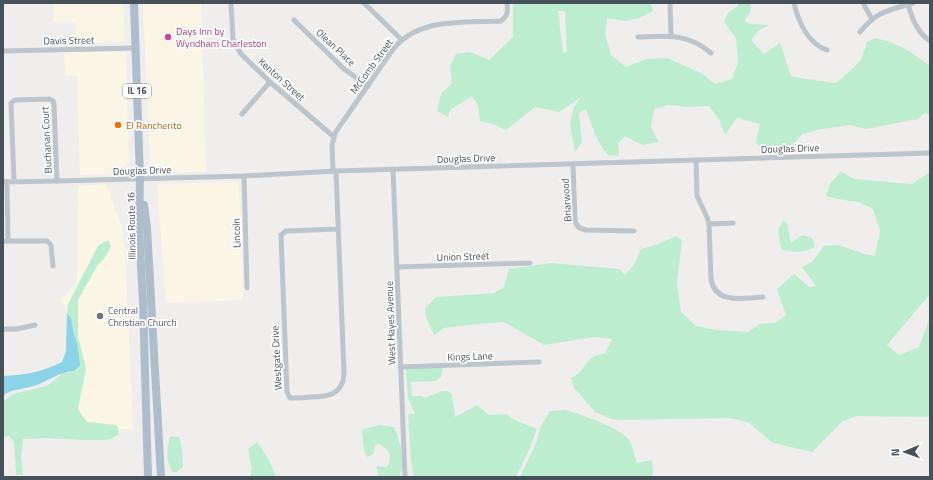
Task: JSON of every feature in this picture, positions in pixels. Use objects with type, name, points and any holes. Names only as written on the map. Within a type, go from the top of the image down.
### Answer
[{"type":"main road","name":"IL 16","points":[[134,3],[140,178]]},
{"type":"main road","name":"Illinois Route 16","points":[[140,178],[140,229],[148,477]]},
{"type":"main road","name":"Illinois Route 16","points":[[140,178],[147,228],[160,477]]},
{"type":"street","name":"Kenton Street","points":[[231,3],[235,44],[241,54],[270,82],[334,137]]},
{"type":"street","points":[[364,3],[402,40]]},
{"type":"street","name":"McComb Street","points":[[334,171],[332,148],[334,137],[338,128],[393,49],[402,40],[417,30],[432,25],[501,21],[507,14],[507,3]]},
{"type":"street","points":[[670,3],[671,35]]},
{"type":"street","points":[[794,3],[798,17],[809,36],[821,48],[827,50]]},
{"type":"street","points":[[863,3],[872,19]]},
{"type":"street","points":[[860,32],[879,14],[910,4],[914,23],[930,41]]},
{"type":"street","name":"Olean Place","points":[[294,20],[337,62],[368,86]]},
{"type":"street","points":[[638,37],[671,35],[682,37],[696,42],[711,53]]},
{"type":"street","name":"Davis Street","points":[[3,51],[136,48]]},
{"type":"street","points":[[242,114],[270,82]]},
{"type":"street","name":"Buchanan Court","points":[[14,181],[11,103],[15,100],[49,99],[53,101],[54,104],[57,181]]},
{"type":"street","name":"Douglas Drive","points":[[5,182],[244,176],[393,169],[930,153]]},
{"type":"street","points":[[696,160],[697,196],[709,224],[712,284],[716,292],[728,298],[763,297]]},
{"type":"street","name":"Briarwood","points":[[573,164],[575,220],[577,226],[582,230],[634,230]]},
{"type":"street","name":"West Hayes Avenue","points":[[393,169],[405,477]]},
{"type":"street","name":"Westgate Drive","points":[[334,171],[338,229],[343,380],[339,388],[327,396],[290,398],[287,392],[281,234],[286,231],[338,229]]},
{"type":"street","name":"Lincoln","points":[[244,176],[247,288]]},
{"type":"street","points":[[5,182],[6,241],[47,240],[51,245],[53,266]]},
{"type":"street","points":[[709,224],[733,223]]},
{"type":"street","name":"Union Street","points":[[397,267],[530,263]]},
{"type":"street","points":[[3,330],[36,325]]},
{"type":"street","name":"Kings Lane","points":[[401,367],[539,362]]},
{"type":"shaded area","points":[[53,3],[123,3],[125,42],[77,43],[75,22],[54,22]]},
{"type":"shaded area","points":[[143,3],[201,3],[206,172],[157,173],[150,166]]},
{"type":"shaded area","points":[[126,52],[129,163],[110,174],[80,175],[77,76],[65,75],[64,53]]},
{"type":"shaded area","points":[[239,182],[243,300],[166,303],[157,184]]},
{"type":"shaded area","points":[[106,184],[122,227],[125,250],[133,429],[76,427],[77,343],[71,318],[60,299],[77,283],[78,186]]},
{"type":"green space","points":[[513,3],[650,3],[653,11],[639,18],[625,21],[607,18],[605,34],[611,55],[626,67],[646,59],[667,58],[701,73],[715,84],[732,79],[738,63],[736,38],[724,22],[728,13],[738,6],[738,3],[750,3],[751,10],[744,21],[751,24],[769,25],[758,31],[751,40],[764,54],[780,43],[791,76],[836,83],[861,60],[867,42],[875,38],[890,42],[909,51],[930,66],[930,115],[925,113],[918,119],[866,129],[850,125],[822,129],[802,134],[795,142],[787,147],[779,151],[769,153],[756,143],[760,124],[737,118],[725,135],[720,121],[709,106],[689,107],[668,105],[654,109],[651,128],[659,142],[642,145],[625,136],[618,143],[619,156],[608,155],[600,145],[586,109],[579,113],[582,142],[575,152],[570,124],[574,107],[581,97],[559,112],[535,107],[506,130],[493,124],[480,121],[478,105],[472,96],[450,110],[448,117],[437,111],[441,94],[452,83],[450,66],[456,54],[470,52],[489,60],[513,37]],"holes":[[[558,11],[565,11],[567,52],[563,53]]]},
{"type":"green space","points":[[841,171],[854,179],[912,184],[930,172],[930,294],[887,345],[899,355],[919,347],[930,317],[930,417],[856,416],[843,421],[812,452],[773,443],[749,423],[730,418],[614,420],[595,412],[574,388],[571,378],[579,373],[591,358],[605,353],[612,339],[594,337],[544,345],[504,322],[444,328],[434,335],[427,320],[425,309],[436,297],[494,293],[504,287],[509,269],[551,263],[619,269],[625,275],[634,265],[641,249],[658,244],[676,236],[682,240],[677,284],[681,312],[696,326],[716,330],[748,332],[760,324],[775,323],[786,315],[777,289],[794,274],[809,287],[816,286],[802,267],[812,262],[824,246],[839,245],[875,256],[880,231],[873,209],[858,202],[826,196],[830,184]]},
{"type":"green space","points":[[783,220],[787,223],[791,243],[802,235],[812,238],[815,247],[798,252],[781,249],[778,230]]},
{"type":"green space","points":[[108,240],[111,246],[106,256],[97,266],[78,300],[78,336],[86,369],[78,409],[87,422],[117,425],[119,434],[111,439],[102,440],[48,438],[23,439],[21,457],[23,475],[16,475],[14,442],[9,436],[3,437],[3,401],[13,394],[47,386],[63,373],[74,371],[77,343],[72,330],[71,318],[67,313],[68,304],[98,246]]},
{"type":"green space","points":[[406,368],[443,368],[441,377],[435,381],[411,382],[412,396],[421,396],[425,398],[442,391],[448,391],[452,395],[455,417],[477,405],[489,415],[507,414],[512,419],[537,429],[530,448],[516,477],[414,477],[411,461],[408,414],[415,414],[408,398]]},
{"type":"green space","points":[[565,410],[599,422],[623,434],[631,444],[637,463],[652,460],[653,475],[650,477],[520,477],[537,441],[540,428],[550,411]]},
{"type":"green space","points":[[379,425],[394,427],[400,445],[402,458],[400,477],[379,476],[376,466],[386,467],[389,464],[390,457],[388,452],[378,443],[375,445],[373,454],[367,457],[364,450],[362,430]]},
{"type":"green space","points":[[170,436],[179,437],[182,449],[183,467],[177,472],[173,472],[170,468],[168,459]]},
{"type":"green space","points":[[257,442],[269,460],[276,477],[250,477],[252,468],[248,449]]},
{"type":"water","points":[[67,313],[71,318],[80,365],[74,371],[63,373],[35,385],[12,391],[3,396],[3,376],[34,372],[62,362],[66,351]]},
{"type":"place","name":"Days Inn by Wyndham Charleston","points":[[168,37]]},
{"type":"place","name":"El Rancherito","points":[[118,125]]},
{"type":"place","name":"Central Christian Church","points":[[100,316]]}]
